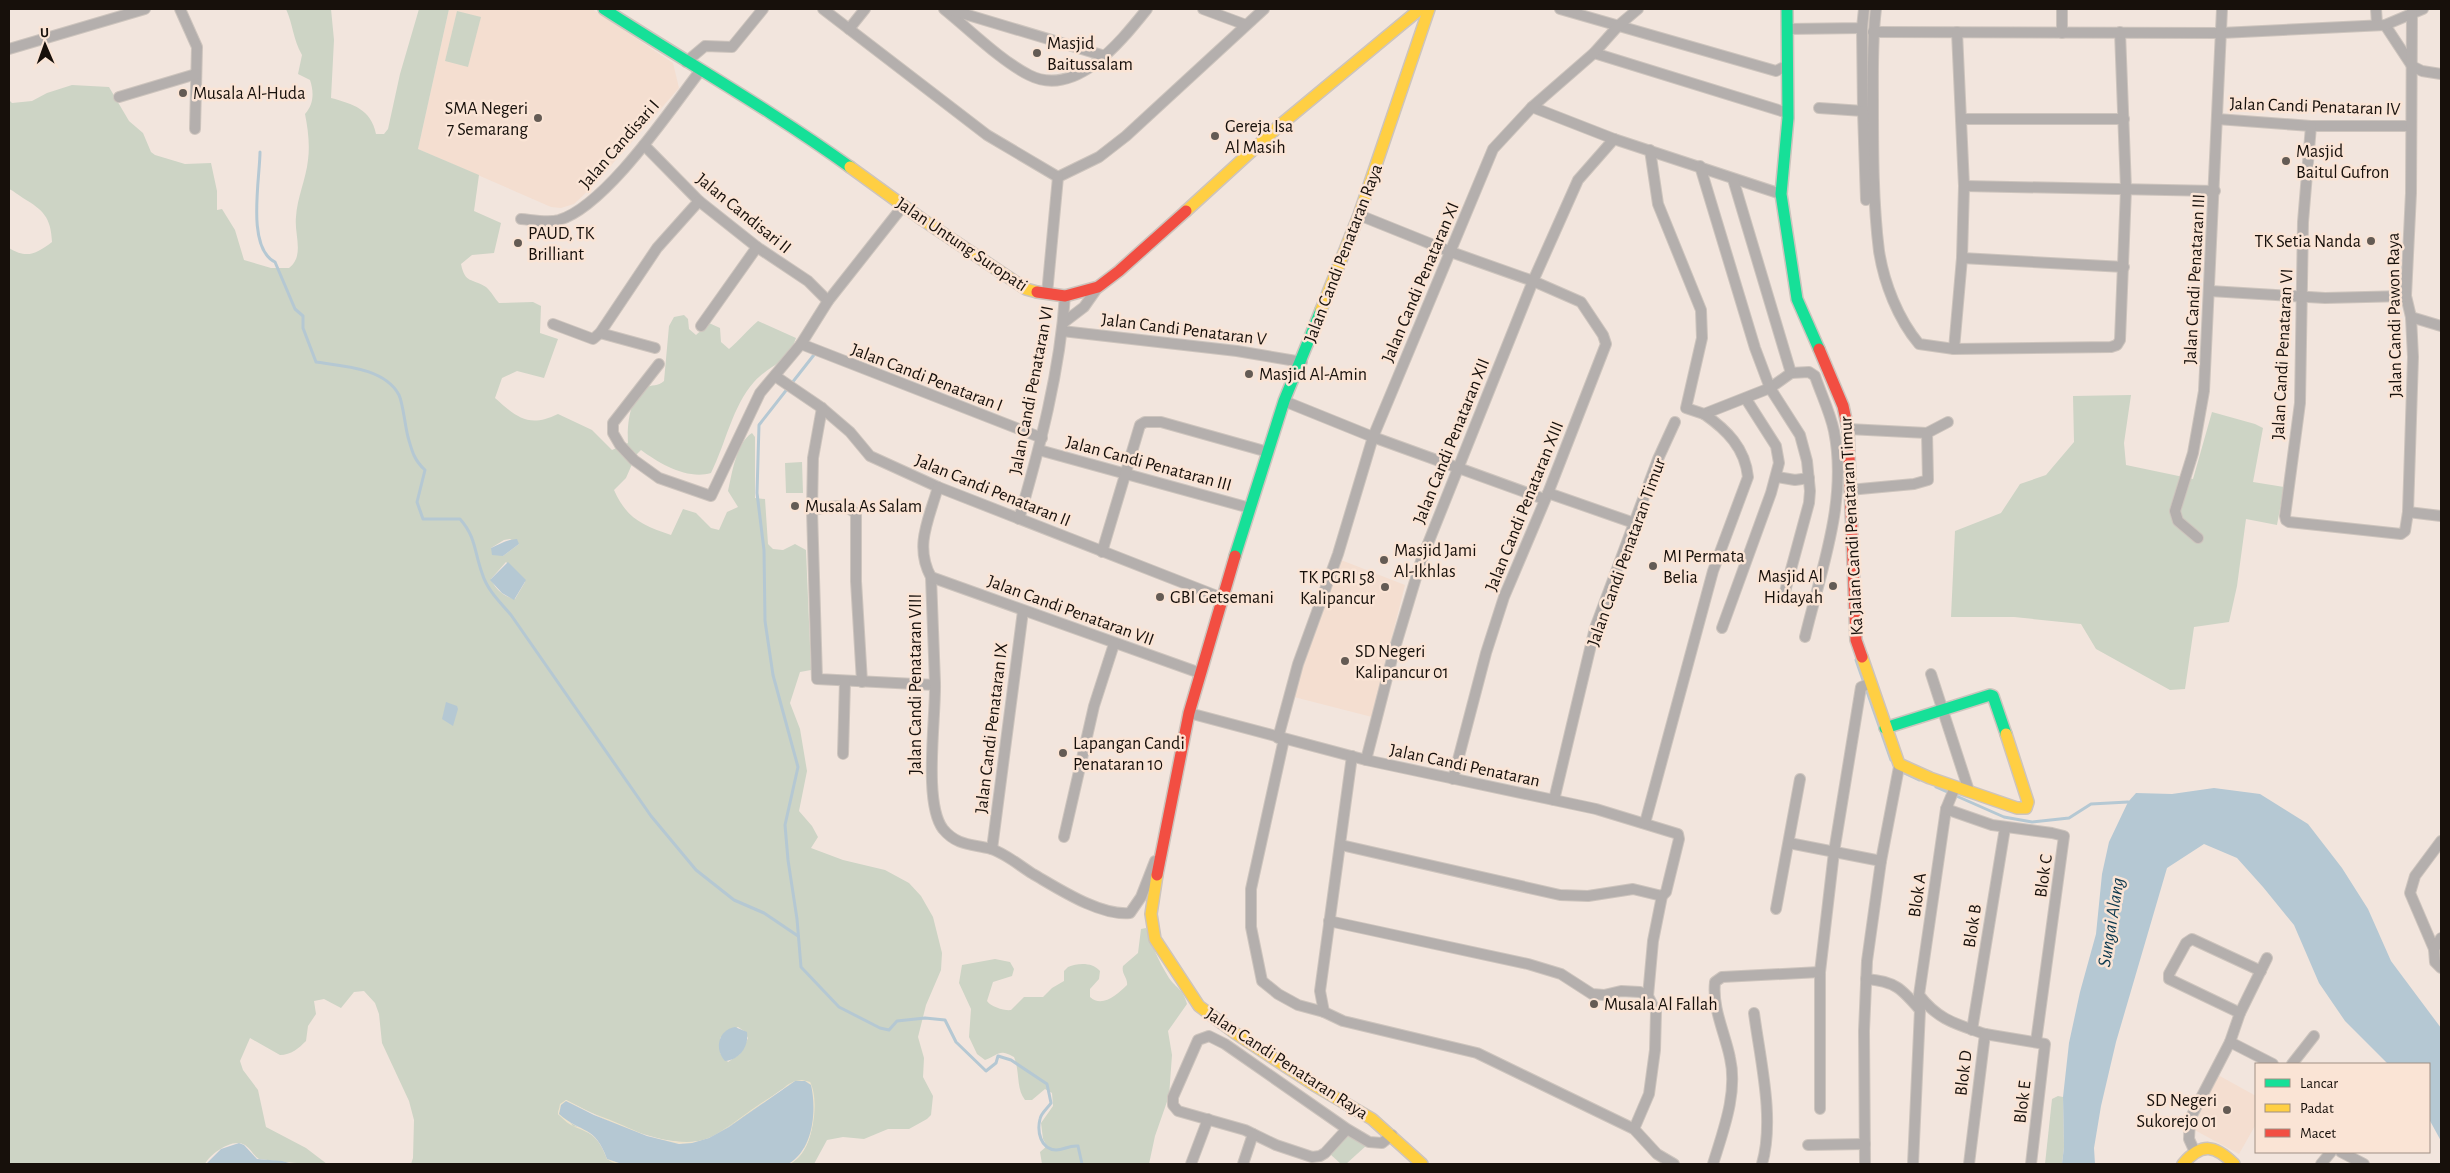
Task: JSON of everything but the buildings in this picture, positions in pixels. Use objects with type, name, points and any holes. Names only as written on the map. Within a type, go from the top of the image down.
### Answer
[{"type":"main road","name":"Jalan Untung Suropati","points":[[604,9],[700,71],[799,130],[903,206],[1026,289],[1065,296],[1098,287],[1119,271],[1279,126],[1420,9]]},
{"type":"main road","name":"Jalan Candi Penataran Raya","points":[[1422,1164],[1372,1119],[1314,1085],[1235,1033],[1199,1006],[1154,939],[1151,914],[1162,843],[1189,713],[1222,598],[1284,402],[1302,362],[1359,215],[1429,9]]},
{"type":"main road","points":[[1781,194],[1788,113],[1788,9]]},
{"type":"main road","name":"Ka Jalan Candi Penataran Timur","points":[[1781,194],[1797,299],[1843,406],[1848,429],[1856,640],[1866,685],[1885,728],[1898,769]]},
{"type":"main road","points":[[1885,728],[1990,694],[1993,696],[2028,802],[2023,810],[1969,791],[1951,796],[1898,769]]},
{"type":"main road","points":[[2183,1164],[2194,1150],[2202,1148],[2220,1151],[2234,1164]]},
{"type":"street","points":[[9,49],[145,9]]},
{"type":"street","points":[[180,9],[197,47],[195,129]]},
{"type":"street","points":[[686,62],[699,48],[705,46],[732,47],[763,9]]},
{"type":"street","points":[[823,9],[987,135],[1058,177]]},
{"type":"street","points":[[849,29],[865,9]]},
{"type":"street","points":[[944,9],[1019,69],[1034,78],[1056,80],[1072,77],[1105,56],[1120,42],[1147,9]]},
{"type":"street","points":[[948,9],[1105,56]]},
{"type":"street","points":[[1203,9],[1246,25]]},
{"type":"street","points":[[1058,177],[1099,157],[1126,136],[1264,9]]},
{"type":"street","points":[[1560,9],[1776,71],[1788,65]]},
{"type":"street","name":"Jalan Candi Penataran XI","points":[[1634,1130],[1477,1053],[1342,1021],[1324,1012],[1298,1005],[1278,994],[1262,981],[1251,927],[1250,889],[1298,664],[1338,554],[1372,437],[1493,150],[1532,107],[1594,53],[1619,25],[1638,9]]},
{"type":"street","points":[[1864,9],[1862,28],[1866,200]]},
{"type":"street","points":[[1876,9],[1873,32],[1873,148],[1879,252],[1895,306],[1908,332],[1919,344],[1954,349],[2111,347],[2117,345],[2120,332],[2124,267],[2126,189],[2120,32]]},
{"type":"street","points":[[2062,9],[2062,33]]},
{"type":"street","name":"Jalan Candi Penataran III","points":[[2198,538],[2178,521],[2175,511],[2192,453],[2204,391],[2215,191],[2222,9]]},
{"type":"street","points":[[2376,9],[2381,25],[2412,66],[2422,72],[2441,74]]},
{"type":"street","points":[[1873,32],[2221,33],[2381,25],[2413,10],[2423,9]]},
{"type":"street","name":"Jalan Candi Pawon Raya","points":[[2405,531],[2408,512],[2413,357],[2411,318],[2406,296],[2411,193],[2413,10]]},
{"type":"street","points":[[1787,29],[1862,28]]},
{"type":"street","points":[[1954,349],[1962,258],[1964,186],[1957,32]]},
{"type":"street","points":[[1594,53],[1788,113]]},
{"type":"street","name":"Jalan Candisari I","points":[[521,219],[558,221],[590,203],[644,146],[700,71]]},
{"type":"street","points":[[120,98],[196,74]]},
{"type":"street","points":[[1532,107],[1614,139],[1781,194]]},
{"type":"street","points":[[1819,108],[1863,111]]},
{"type":"street","points":[[1961,118],[2124,119]]},
{"type":"street","name":"Jalan Candi Penataran IV","points":[[2217,120],[2311,126],[2411,126]]},
{"type":"street","name":"Jalan Candi Penataran VI","points":[[2311,126],[2303,222],[2300,403],[2286,520],[2343,529],[2401,534],[2405,531]]},
{"type":"street","name":"Jalan Candi Penataran XII","points":[[1366,760],[1394,651],[1421,561],[1533,281],[1578,180],[1614,139]]},
{"type":"street","name":"Jalan Candisari II","points":[[644,146],[699,201],[757,247],[808,281],[828,301]]},
{"type":"street","points":[[1645,824],[1713,571],[1748,477],[1746,463],[1736,443],[1723,428],[1704,414],[1686,408],[1702,338],[1701,310],[1658,204],[1650,150]]},
{"type":"street","points":[[1700,166],[1748,327],[1770,388],[1800,435],[1809,478],[1808,503],[1783,599]]},
{"type":"street","points":[[1047,294],[1058,177]]},
{"type":"street","points":[[1733,179],[1791,373]]},
{"type":"street","points":[[1964,186],[2215,191]]},
{"type":"street","points":[[554,324],[590,339],[600,333],[657,248],[699,201]]},
{"type":"street","points":[[658,364],[613,424],[613,433],[620,445],[634,460],[659,478],[684,486],[708,497],[714,494],[760,393],[779,378],[828,301],[903,206]]},
{"type":"street","points":[[1359,215],[1451,252],[1533,281]]},
{"type":"street","points":[[701,326],[757,247]]},
{"type":"street","points":[[1962,258],[2124,267]]},
{"type":"street","name":"Jalan Candi Penataran XIII","points":[[1453,779],[1489,644],[1504,597],[1606,344],[1603,336],[1581,302],[1533,281]]},
{"type":"street","points":[[1062,327],[1084,307],[1098,287]]},
{"type":"street","points":[[2210,291],[2364,298],[2406,296]]},
{"type":"street","name":"Jalan Candi Penataran VI","points":[[1020,519],[1042,438],[1062,327],[1065,296]]},
{"type":"street","points":[[2411,318],[2441,326]]},
{"type":"street","name":"Jalan Candi Penataran V","points":[[1062,327],[1237,351],[1302,362]]},
{"type":"street","points":[[600,333],[655,348]]},
{"type":"street","name":"Jalan Candi Penataran I","points":[[801,344],[1042,438]]},
{"type":"street","points":[[1704,414],[1770,388],[1791,373],[1809,372],[1815,376],[1834,430],[1839,486],[1829,537],[1804,636]]},
{"type":"street","name":"Jalan Candi Penataran II","points":[[779,378],[822,408],[850,432],[870,456],[938,487],[1222,598]]},
{"type":"street","points":[[1722,628],[1777,477],[1779,463],[1776,446],[1746,398]]},
{"type":"street","points":[[1284,402],[1459,469],[1634,523]]},
{"type":"street","points":[[822,408],[814,458],[812,510],[817,679],[935,685]]},
{"type":"street","points":[[1102,552],[1140,424],[1145,422],[1161,422],[1268,452]]},
{"type":"street","name":"Jalan Candi Penataran Timur","points":[[1554,800],[1595,628],[1634,523],[1675,422]]},
{"type":"street","points":[[1848,429],[1927,433],[1948,422]]},
{"type":"street","points":[[1849,490],[1914,484],[1928,480],[1927,433]]},
{"type":"street","name":"Jalan Candi Penataran III","points":[[1039,450],[1250,508]]},
{"type":"street","points":[[1777,477],[1795,480],[1809,478]]},
{"type":"street","name":"Jalan Candi Penataran VIII","points":[[938,487],[922,543],[923,564],[931,577],[935,685],[932,792],[935,811],[943,828],[957,840],[971,847],[992,849]]},
{"type":"street","points":[[812,510],[844,506],[851,508],[856,514],[856,581],[862,682]]},
{"type":"street","points":[[2408,512],[2441,516]]},
{"type":"street","name":"Jalan Candi Penataran VII","points":[[931,577],[1114,644],[1200,673]]},
{"type":"street","name":"Jalan Candi Penataran IX","points":[[992,849],[1023,611]]},
{"type":"street","points":[[1064,836],[1094,706],[1114,644]]},
{"type":"street","points":[[1931,674],[1969,791]]},
{"type":"street","points":[[843,754],[845,681]]},
{"type":"street","points":[[1820,1109],[1820,972],[1834,852],[1866,685]]},
{"type":"street","name":"Jalan Candi Penataran","points":[[1189,713],[1281,739],[1366,760],[1596,809],[1678,834],[1679,839],[1664,894]]},
{"type":"street","points":[[1324,1012],[1320,991],[1352,756]]},
{"type":"street","points":[[1865,1164],[1863,1120],[1866,979],[1881,861],[1898,769]]},
{"type":"street","points":[[1776,909],[1800,779]]},
{"type":"street","name":"Blok C","points":[[1951,796],[1984,823],[2005,828],[2052,832],[2064,836],[2040,1043]]},
{"type":"street","name":"Blok A","points":[[1919,996],[1951,796]]},
{"type":"street","name":"Blok B","points":[[1972,1030],[2005,828]]},
{"type":"street","points":[[2441,841],[2415,876],[2410,894],[2434,949],[2435,962],[2441,968]]},
{"type":"street","points":[[992,849],[1053,885],[1103,910],[1119,914],[1130,913],[1136,905],[1162,843]]},
{"type":"street","points":[[1789,844],[1881,861]]},
{"type":"street","points":[[1341,846],[1560,895],[1588,896],[1633,889],[1664,894],[1653,941],[1648,996],[1656,1012],[1649,1094],[1634,1130],[1657,1154],[1674,1164]]},
{"type":"street","points":[[1329,921],[1528,964],[1561,974],[1592,994],[1604,995],[1621,991],[1640,992],[1648,996]]},
{"type":"street","points":[[2434,949],[2441,938]]},
{"type":"street","points":[[2240,1013],[2213,999],[2177,985],[2169,979],[2169,974],[2186,942],[2192,939],[2261,971]]},
{"type":"street","points":[[2194,1150],[2189,1139],[2190,1119],[2230,1042],[2240,1013],[2267,958]]},
{"type":"street","points":[[1714,1164],[1732,1088],[1731,1058],[1721,1028],[1714,990],[1716,982],[1722,977],[1820,972]]},
{"type":"street","points":[[1866,979],[1891,983],[1909,997],[1920,1010],[1913,1164]]},
{"type":"street","name":"Blok D","points":[[1919,996],[1931,1011],[1955,1025],[1985,1034],[1969,1164]]},
{"type":"street","points":[[1754,1013],[1764,1086],[1767,1135],[1762,1164]]},
{"type":"street","points":[[1985,1034],[2040,1043]]},
{"type":"street","points":[[1347,1129],[1320,1156],[1312,1157],[1253,1134],[1178,1111],[1173,1105],[1173,1097],[1198,1040],[1203,1036],[1209,1036],[1225,1044],[1347,1129],[1376,1144],[1387,1141],[1392,1135]]},
{"type":"street","points":[[2293,1063],[2314,1036]]},
{"type":"street","points":[[2230,1042],[2271,1063]]},
{"type":"street","name":"Blok E","points":[[2031,1164],[2040,1043]]},
{"type":"street","points":[[1191,1164],[1208,1119]]},
{"type":"street","points":[[1243,1164],[1253,1134]]},
{"type":"street","points":[[1808,1145],[1865,1144]]},
{"type":"street","points":[[2321,1164],[2330,1153]]},
{"type":"street","points":[[2342,1153],[2364,1164]]},
{"type":"shaded area","name":"SMA Negeri 7 Semarang","points":[[449,9],[592,9],[673,63],[679,88],[592,187],[574,204],[561,208],[551,207],[418,149]]},
{"type":"shaded area","name":"SD Negeri Kalipancur 01","points":[[1341,560],[1405,585],[1372,717],[1294,697],[1315,626]]},
{"type":"shaded area","name":"SD Negeri Sukorejo 01","points":[[2218,1075],[2255,1095],[2255,1126],[2239,1154],[2189,1127]]},
{"type":"green space","points":[[286,9],[331,9],[334,40],[331,98],[354,105],[360,109],[370,119],[376,134],[384,134],[388,129],[400,74],[419,9],[449,9],[418,149],[479,175],[474,211],[501,223],[494,253],[472,255],[461,264],[467,278],[486,287],[499,303],[533,302],[541,306],[540,333],[558,339],[544,378],[517,371],[502,378],[495,398],[517,416],[524,419],[539,420],[558,414],[592,430],[612,450],[628,443],[630,413],[635,399],[645,388],[664,381],[669,326],[674,317],[684,315],[688,319],[689,329],[696,335],[709,323],[720,328],[721,342],[729,349],[758,321],[796,338],[793,347],[783,359],[760,376],[746,392],[711,473],[702,475],[674,469],[641,450],[636,455],[626,478],[614,490],[624,508],[636,520],[671,535],[683,509],[696,513],[711,528],[719,530],[727,512],[738,507],[728,491],[738,451],[752,433],[755,437],[755,498],[765,499],[768,544],[773,549],[783,550],[795,544],[806,550],[811,670],[800,672],[790,703],[800,729],[807,771],[799,811],[812,826],[818,837],[811,848],[843,860],[885,870],[909,883],[921,896],[933,917],[942,953],[941,970],[926,1005],[918,1037],[924,1058],[923,1077],[933,1096],[931,1115],[927,1119],[909,1129],[888,1129],[864,1139],[843,1137],[827,1140],[814,1164],[790,1164],[805,1149],[812,1127],[813,1104],[810,1082],[795,1081],[720,1132],[709,1138],[693,1142],[656,1138],[636,1132],[566,1100],[559,1109],[558,1114],[593,1136],[598,1141],[607,1159],[619,1164],[411,1164],[413,1158],[414,1120],[409,1101],[382,1043],[379,1014],[375,1003],[364,991],[354,992],[341,1008],[324,999],[314,1001],[316,1014],[308,1026],[306,1041],[294,1051],[280,1055],[250,1038],[240,1061],[243,1070],[258,1090],[266,1127],[306,1148],[327,1164],[259,1159],[245,1145],[234,1143],[217,1151],[205,1164],[9,1164],[9,248],[21,253],[31,254],[52,242],[50,226],[45,215],[36,206],[9,189],[9,100],[12,103],[32,101],[47,93],[72,85],[109,87],[129,121],[143,133],[151,152],[155,155],[185,164],[211,163],[217,191],[217,210],[222,209],[235,230],[244,260],[271,268],[289,268],[294,263],[298,251],[297,210],[309,154],[305,114],[312,102],[313,93],[310,80],[298,74],[302,55]],"holes":[[[510,539],[519,544],[503,556],[491,548],[504,540]],[[506,562],[525,582],[515,599],[500,592],[491,579]],[[738,1027],[744,1031],[748,1038],[740,1054],[728,1062],[720,1053],[720,1038]]]},
{"type":"green space","points":[[457,11],[481,17],[468,67],[445,61]]},
{"type":"green space","points":[[2131,395],[2124,443],[2126,465],[2193,479],[2212,412],[2263,428],[2253,482],[2284,487],[2277,525],[2246,519],[2237,586],[2229,622],[2194,627],[2185,689],[2170,690],[2096,649],[2081,624],[2014,617],[1951,617],[1955,531],[2001,513],[2020,484],[2046,475],[2074,442],[2073,396]]},
{"type":"green space","points":[[802,462],[803,493],[786,493],[785,463]]},
{"type":"green space","points":[[1146,928],[1153,948],[1169,978],[1182,992],[1187,1004],[1168,1031],[1172,1055],[1169,1096],[1155,1136],[1149,1164],[1042,1164],[1040,1152],[1047,1146],[1043,1139],[1041,1123],[1053,1106],[1052,1093],[1045,1089],[1032,1100],[1025,1100],[1020,1091],[1014,1057],[1009,1054],[999,1053],[985,1060],[977,1054],[969,1037],[971,1009],[959,983],[962,965],[995,959],[1010,962],[1014,969],[1012,976],[993,982],[987,1001],[1002,1009],[1011,1010],[1024,997],[1043,997],[1052,988],[1064,981],[1064,971],[1068,967],[1080,964],[1093,966],[1100,971],[1099,979],[1090,989],[1090,997],[1095,1000],[1104,1001],[1119,993],[1127,985],[1123,966],[1138,953],[1141,929]]},
{"type":"green space","points":[[2058,1096],[2063,1097],[2064,1147],[2062,1164],[2045,1164],[2052,1099]]},
{"type":"green space","points":[[1349,1134],[1367,1145],[1346,1164],[1341,1164],[1330,1154]]},
{"type":"sand","points":[[802,1080],[810,1082],[815,1102],[814,1115],[812,1128],[804,1149],[805,1081],[795,1082],[790,1085],[783,1092],[764,1102],[729,1127],[711,1137],[764,1101],[782,1091],[791,1083]]},
{"type":"sand","points":[[566,1100],[592,1113],[566,1101],[560,1109],[573,1126],[558,1114],[560,1104]]},
{"type":"sand","points":[[592,1113],[618,1123],[644,1134],[617,1125]]},
{"type":"sand","points":[[573,1126],[583,1128],[600,1141],[601,1145],[597,1139]]},
{"type":"sand","points":[[644,1134],[677,1142],[695,1142],[711,1137],[697,1142],[684,1144],[670,1143]]},
{"type":"water","points":[[517,539],[519,544],[503,556],[492,555],[491,548],[506,541]]},
{"type":"water","points":[[508,562],[526,580],[514,600],[502,593],[490,580]]},
{"type":"water","points":[[446,702],[457,706],[458,709],[453,726],[442,719]]},
{"type":"water","name":"Sungai Alang","points":[[2214,788],[2260,794],[2308,824],[2342,868],[2368,909],[2391,961],[2441,1028],[2441,1141],[2430,1121],[2430,1063],[2387,1063],[2345,1021],[2319,983],[2294,925],[2263,887],[2237,858],[2204,844],[2167,868],[2116,1042],[2101,1106],[2094,1148],[2095,1164],[2062,1164],[2064,1147],[2063,1097],[2069,1043],[2080,992],[2096,934],[2102,874],[2109,842],[2128,802],[2136,793],[2172,794]]},
{"type":"water","points":[[735,1027],[747,1032],[745,1048],[735,1058],[725,1061],[719,1046],[721,1036],[729,1029]]},
{"type":"water","points":[[795,1081],[805,1081],[811,1085],[813,1118],[808,1140],[803,1150],[788,1164],[622,1164],[607,1159],[598,1140],[593,1135],[559,1114],[561,1105],[566,1101],[594,1115],[647,1136],[679,1144],[692,1143],[709,1138],[729,1127]]},
{"type":"water","points":[[239,1143],[244,1145],[257,1159],[293,1164],[206,1164],[221,1149]]},
{"type":"waterway","points":[[260,152],[257,195],[260,243],[266,254],[275,262],[295,309],[303,316],[303,328],[316,362],[350,367],[374,374],[393,386],[399,395],[412,451],[418,463],[425,470],[417,502],[423,519],[460,519],[472,538],[479,565],[490,590],[511,615],[651,816],[696,870],[734,900],[764,913],[798,936]]},
{"type":"waterway","points":[[817,351],[759,425],[757,493],[764,550],[765,621],[773,675],[798,767],[785,825],[801,967],[839,1007],[880,1028],[889,1030],[897,1021],[925,1018],[945,1020],[956,1042],[986,1071],[996,1063],[998,1056],[1011,1060],[1047,1084],[1051,1103],[1040,1119],[1041,1139],[1046,1146],[1056,1150],[1078,1146],[1082,1164]]},
{"type":"waterway","points":[[1856,660],[1891,760]]},
{"type":"waterway","points":[[1902,772],[1919,780]]},
{"type":"waterway","points":[[1936,787],[2004,817],[2032,822],[2069,818],[2091,804],[2128,802]]},
{"type":"traffic: fast","points":[[604,9],[759,106],[850,167]]},
{"type":"traffic: fast","points":[[1787,9],[1788,118],[1781,194],[1797,299],[1819,349]]},
{"type":"traffic: fast","points":[[1235,556],[1284,401],[1321,310]]},
{"type":"traffic: fast","points":[[1885,728],[1990,695],[1993,696],[2006,734]]},
{"type":"traffic: slow","points":[[1186,211],[1279,126],[1420,9]]},
{"type":"traffic: slow","points":[[1321,310],[1359,215],[1429,9]]},
{"type":"traffic: slow","points":[[850,167],[923,220],[1026,289],[1037,292]]},
{"type":"traffic: slow","points":[[1862,657],[1899,764],[1930,778],[2017,808],[2026,808],[2028,802],[2006,734]]},
{"type":"traffic: slow","points":[[1157,875],[1151,914],[1155,939],[1199,1006],[1235,1033],[1314,1085],[1372,1119],[1422,1164]]},
{"type":"traffic: slow","points":[[2183,1164],[2202,1149],[2215,1150],[2234,1164]]},
{"type":"traffic: jam","points":[[1037,292],[1065,296],[1098,287],[1119,271],[1186,211]]},
{"type":"traffic: jam","points":[[1819,349],[1843,406],[1848,429],[1856,640],[1862,657]]},
{"type":"traffic: jam","points":[[1157,875],[1189,713],[1235,556]]},
{"type":"place","name":"Masjid Baitussalam","points":[[1037,53]]},
{"type":"place","name":"Musala Al-Huda","points":[[183,93]]},
{"type":"place","name":"SMA Negeri 7 Semarang","points":[[538,118]]},
{"type":"place","name":"Gereja Isa Al Masih","points":[[1215,136]]},
{"type":"place","name":"Masjid Baitul Gufron","points":[[2286,161]]},
{"type":"place","name":"TK Setia Nanda","points":[[2371,241]]},
{"type":"place","name":"PAUD, TK Brilliant","points":[[518,243]]},
{"type":"place","name":"Masjid Al-Amin","points":[[1249,374]]},
{"type":"place","name":"Musala As Salam","points":[[795,506]]},
{"type":"place","name":"Masjid Jami Al-Ikhlas","points":[[1384,560]]},
{"type":"place","name":"MI Permata Belia","points":[[1653,566]]},
{"type":"place","name":"Masjid Al Hidayah","points":[[1833,586]]},
{"type":"place","name":"TK PGRI 58 Kalipancur","points":[[1385,587]]},
{"type":"place","name":"GBI Getsemani","points":[[1160,597]]},
{"type":"place","name":"SD Negeri Kalipancur 01","points":[[1345,661]]},
{"type":"place","name":"Lapangan Candi Penataran 10","points":[[1063,753]]},
{"type":"place","name":"Musala Al Fallah","points":[[1594,1004]]},
{"type":"place","name":"SD Negeri Sukorejo 01","points":[[2227,1110]]}]
